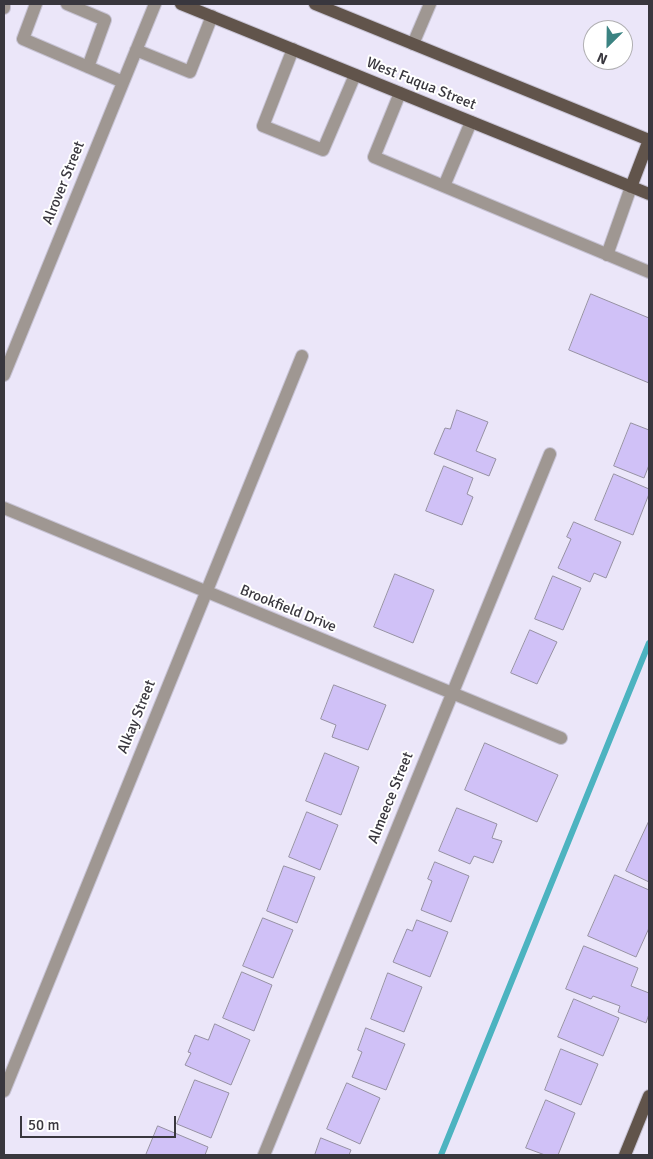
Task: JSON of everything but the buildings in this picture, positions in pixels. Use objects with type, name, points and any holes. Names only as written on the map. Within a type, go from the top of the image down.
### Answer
[{"type":"main road","name":"West Fuqua Street","points":[[181,4],[649,194]]},
{"type":"main road","points":[[314,4],[649,140],[631,187]]},
{"type":"main road","points":[[625,1155],[649,1096]]},
{"type":"street","points":[[36,4],[22,39],[123,82]]},
{"type":"street","points":[[67,4],[84,7],[105,20],[88,67]]},
{"type":"street","name":"Alrover Street","points":[[4,375],[155,4]]},
{"type":"street","points":[[413,44],[430,4]]},
{"type":"street","points":[[136,50],[190,72],[212,16]]},
{"type":"street","points":[[293,49],[263,126],[323,150],[355,75]]},
{"type":"street","points":[[400,93],[374,157],[649,272]]},
{"type":"street","points":[[444,186],[471,122]]},
{"type":"street","points":[[607,255],[631,187]]},
{"type":"street","name":"Alkay Street","points":[[4,1091],[302,356]]},
{"type":"street","name":"Almeece Street","points":[[264,1155],[550,454]]},
{"type":"street","name":"Brookfield Drive","points":[[4,508],[205,593],[561,738]]},
{"type":"waterway","points":[[441,1155],[649,643]]}]
